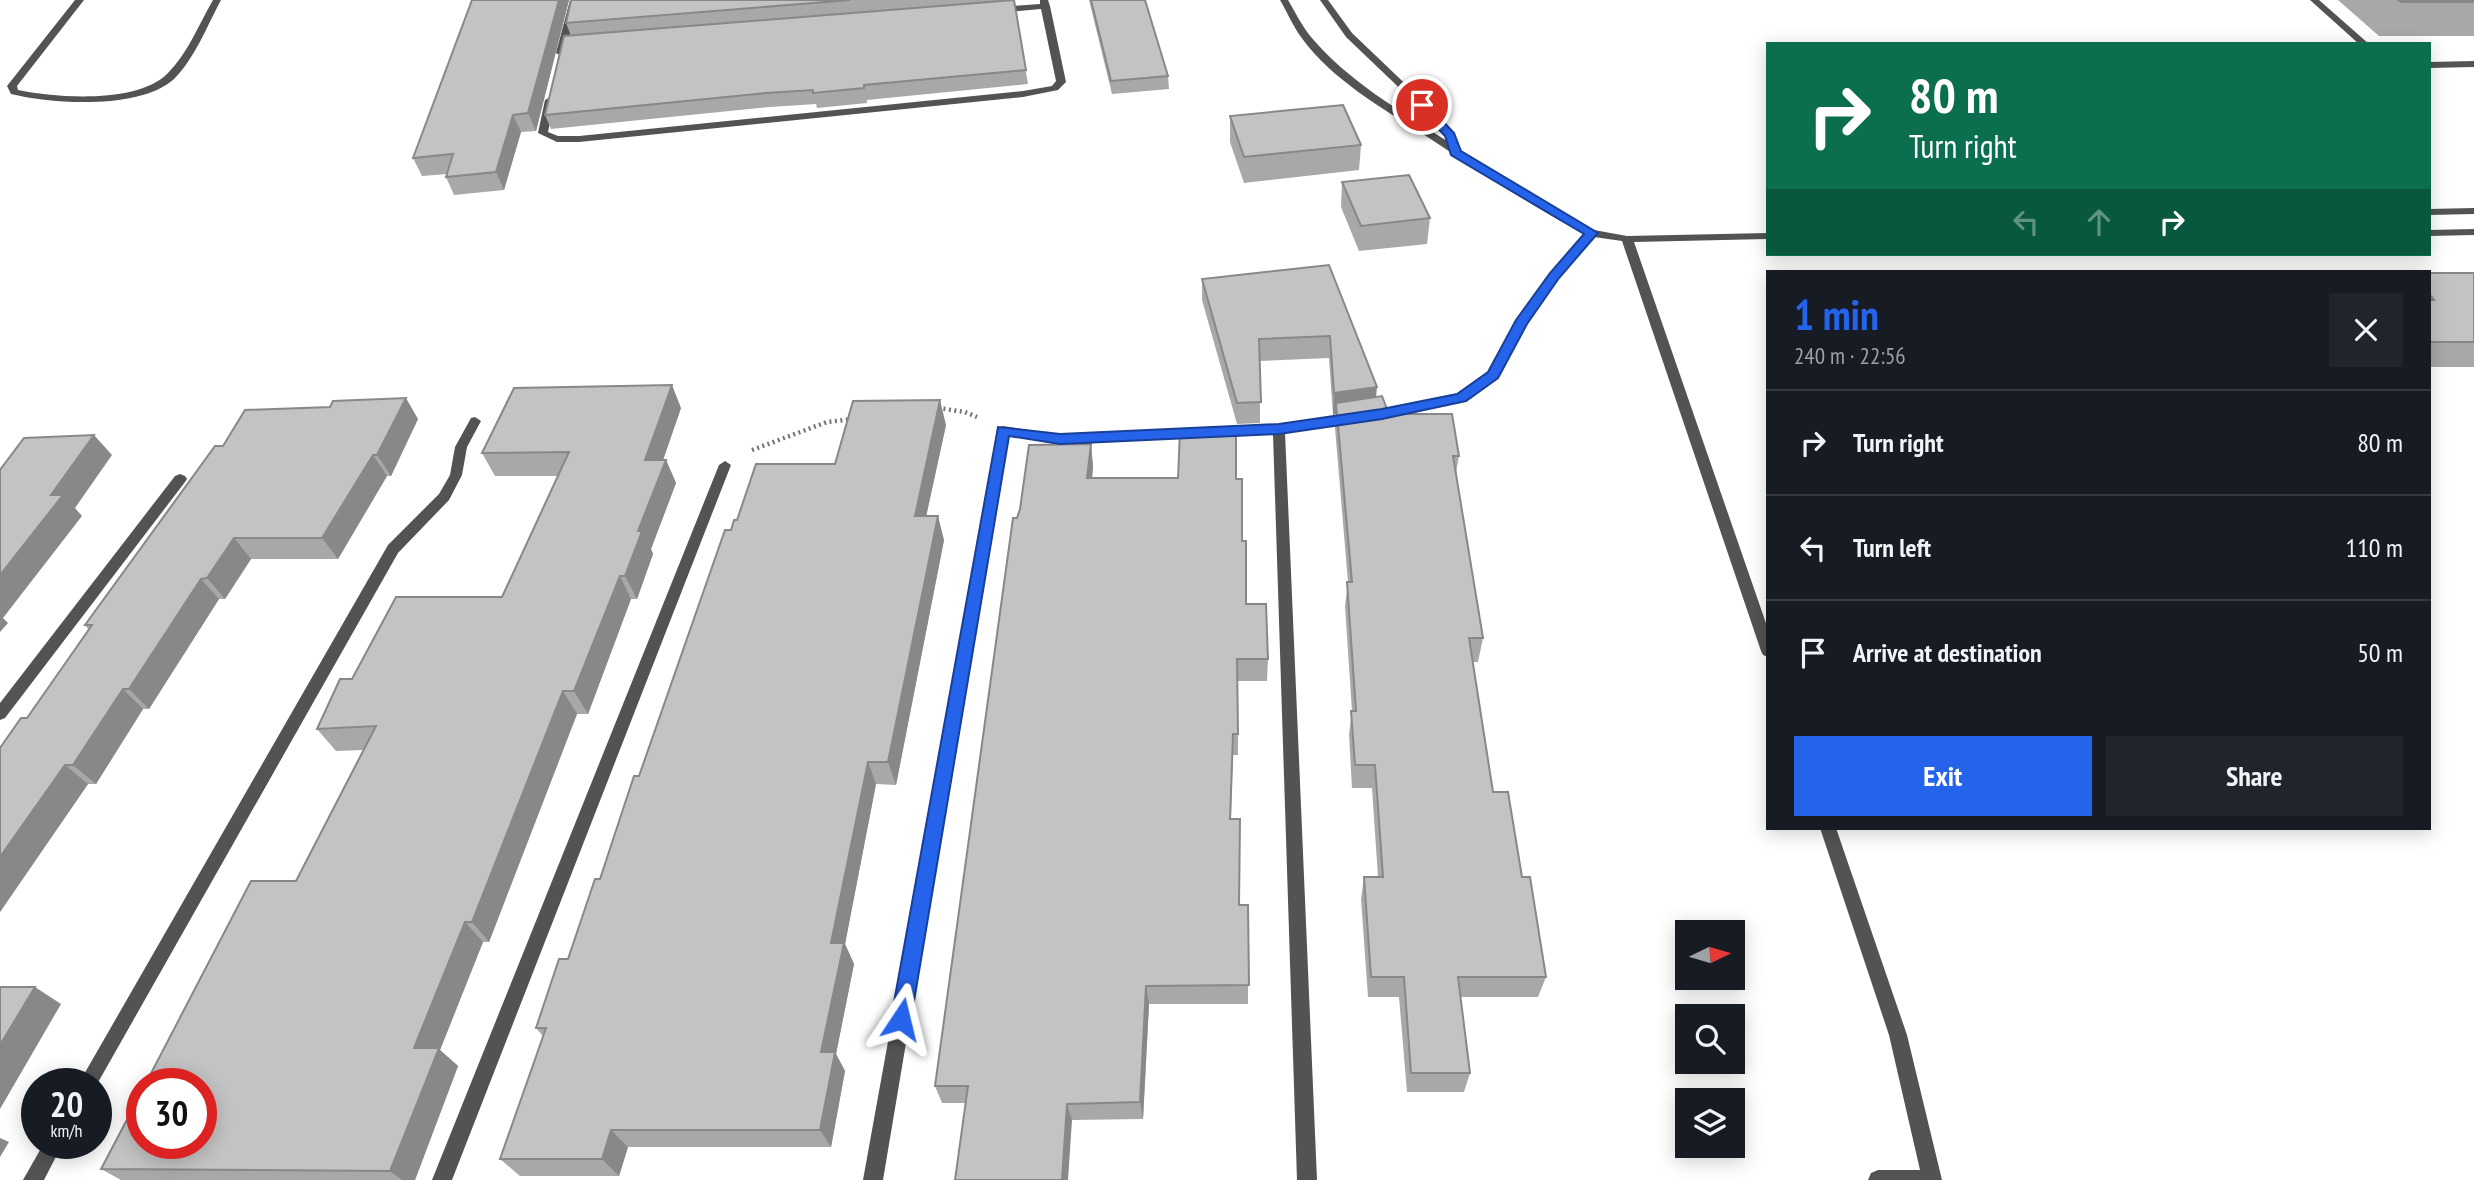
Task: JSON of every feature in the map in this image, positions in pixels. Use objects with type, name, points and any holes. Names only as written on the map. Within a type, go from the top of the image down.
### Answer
[{"type":"street","points":[[80,0],[12,86],[14,92],[27,96],[107,96],[139,93],[154,88],[174,73],[217,0]]},
{"type":"street","points":[[560,59],[574,0]]},
{"type":"street","points":[[1284,0],[1305,36],[1326,59],[1370,96],[1455,153],[1591,233],[1627,239],[1766,236]]},
{"type":"street","points":[[1324,0],[1349,35],[1438,120],[1450,135],[1455,153]]},
{"type":"street","points":[[2314,0],[2363,42]]},
{"type":"street","points":[[553,85],[543,133],[557,139],[600,138],[1023,94],[1055,88],[1061,82],[1045,3],[990,10]]},
{"type":"street","points":[[563,46],[576,45]]},
{"type":"street","points":[[2431,65],[2474,64]]},
{"type":"street","points":[[2459,211],[2474,230]]},
{"type":"street","points":[[2431,212],[2474,211]]},
{"type":"street","points":[[2431,233],[2474,230]]},
{"type":"street","points":[[873,1180],[1003,430],[1060,439],[1279,429],[1382,414],[1461,398],[1494,375],[1521,323],[1554,276],[1591,233]]},
{"type":"street","points":[[1627,239],[1766,645]]},
{"type":"street","points":[[97,1068],[393,549],[444,497],[452,484],[461,447],[475,421]]},
{"type":"street","points":[[1279,429],[1307,1180]]},
{"type":"street","points":[[442,1180],[725,465]]},
{"type":"street","points":[[0,714],[180,479]]},
{"type":"street","points":[[1829,830],[1899,1035],[1932,1180]]},
{"type":"street","points":[[33,1180],[45,1159]]},
{"type":"street","points":[[1878,1180],[1940,1180]]},
{"type":"path","points":[[930,409],[965,412],[1003,430]]},
{"type":"path","points":[[725,465],[755,448],[827,422],[866,417]]},
{"type":"building","points":[[472,0],[559,0],[528,113],[513,115],[496,172],[446,177],[453,154],[413,158]]},
{"type":"building","points":[[571,0],[850,0],[566,23]]},
{"type":"building","points":[[1014,0],[1026,70],[864,85],[864,88],[813,93],[813,90],[766,93],[545,115],[564,36]]},
{"type":"building","points":[[1091,0],[1145,0],[1168,76],[1111,81]]},
{"type":"building","points":[[2398,0],[2474,0],[2474,2],[2401,2]]},
{"type":"building","points":[[1343,105],[1361,145],[1244,157],[1230,116]]},
{"type":"building","points":[[1409,175],[1430,218],[1361,226],[1342,182]]},
{"type":"building","points":[[1329,265],[1377,387],[1334,393],[1330,336],[1259,339],[1261,402],[1237,403],[1202,279]]},
{"type":"building","points":[[2431,273],[2474,273],[2474,342],[2431,342],[2431,300],[2434,300],[2431,296]]},
{"type":"building","points":[[672,385],[645,460],[666,460],[638,531],[642,531],[625,576],[620,576],[574,691],[563,691],[472,922],[465,922],[414,1048],[439,1048],[390,1171],[101,1169],[106,1159],[112,1159],[112,1148],[126,1121],[126,1159],[217,1159],[217,1068],[154,1068],[251,881],[296,881],[376,726],[317,729],[340,679],[352,679],[396,597],[502,597],[569,452],[482,453],[514,388]]},
{"type":"building","points":[[1382,396],[1389,414],[1452,414],[1459,456],[1453,456],[1483,638],[1469,638],[1493,792],[1508,792],[1522,877],[1530,877],[1546,977],[1458,977],[1470,1073],[1411,1073],[1404,977],[1371,977],[1364,877],[1383,877],[1375,765],[1355,765],[1351,711],[1356,711],[1347,582],[1352,582],[1336,403]]},
{"type":"building","points":[[406,398],[377,455],[373,455],[322,538],[234,538],[207,578],[201,579],[129,689],[123,689],[73,765],[65,765],[0,857],[0,748],[21,718],[27,718],[92,625],[85,625],[215,446],[223,446],[245,410],[330,407],[333,401]]},
{"type":"building","points":[[940,400],[915,516],[938,516],[888,762],[868,762],[831,943],[844,943],[821,1052],[835,1052],[820,1130],[611,1130],[602,1159],[500,1159],[546,1028],[536,1028],[559,959],[568,959],[595,879],[600,879],[634,776],[639,776],[725,530],[731,530],[734,520],[737,520],[756,464],[835,464],[853,401]]},
{"type":"building","points":[[1180,431],[1236,431],[1236,479],[1242,479],[1242,541],[1246,541],[1246,604],[1266,604],[1268,659],[1237,659],[1238,734],[1233,734],[1230,819],[1240,819],[1239,905],[1248,905],[1249,985],[1146,986],[1140,1102],[1067,1104],[1062,1180],[955,1180],[968,1086],[935,1086],[1013,518],[1017,518],[1020,509],[1029,445],[1091,444],[1087,478],[1178,478]]},
{"type":"building","points":[[94,435],[51,495],[63,495],[0,575],[0,470],[24,438]]},
{"type":"building","points":[[0,987],[35,987],[0,1045]]},
{"type":"route","points":[[901,1019],[1003,430],[1060,439],[1279,429],[1382,414],[1461,398],[1494,375],[1521,323],[1554,276],[1591,233],[1534,202],[1455,153],[1450,135],[1422,105]]}]
